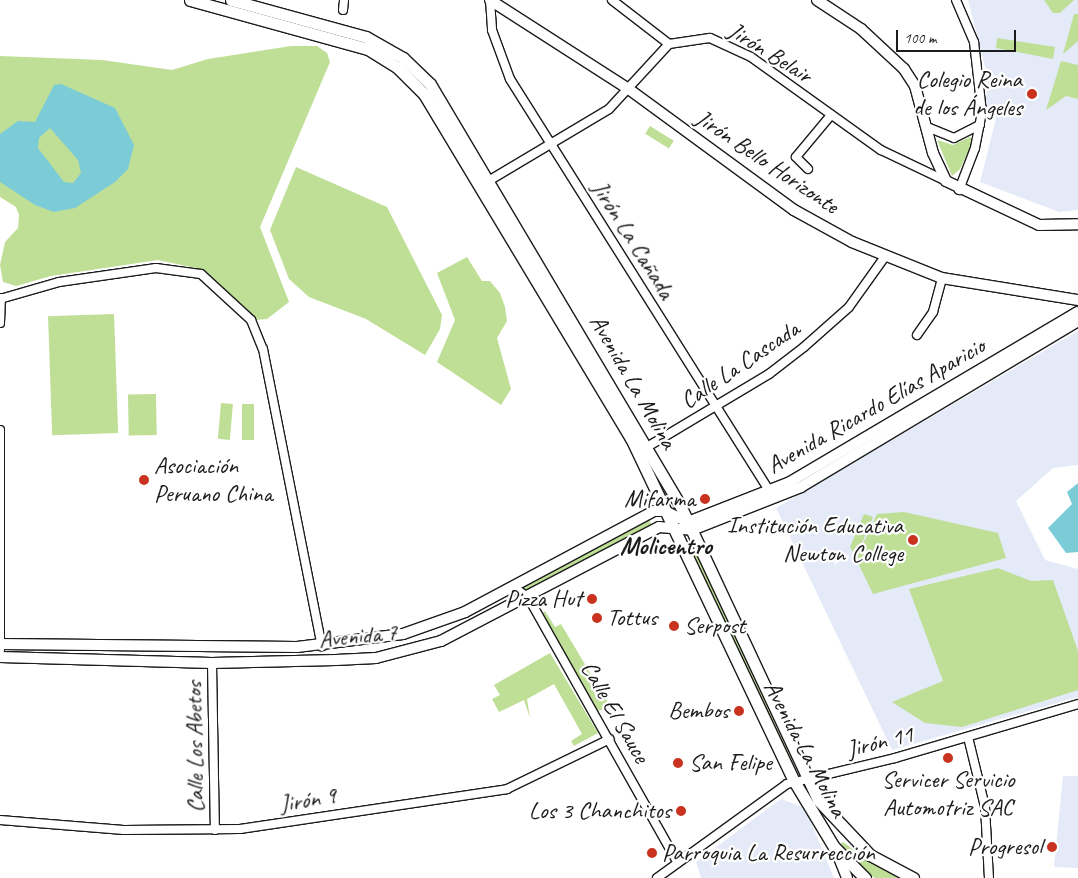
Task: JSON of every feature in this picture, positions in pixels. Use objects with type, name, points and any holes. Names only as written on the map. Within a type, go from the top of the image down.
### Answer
[{"type":"main road","name":"Avenida La Molina","points":[[190,0],[205,2],[345,40],[381,56],[424,94],[486,182]]},
{"type":"main road","name":"Avenida La Molina","points":[[231,0],[356,34],[391,49],[430,84],[642,450],[690,526],[806,778],[849,837],[895,871],[913,878]]},
{"type":"main road","name":"Avenida La Molina","points":[[642,450],[665,511],[794,781],[834,847],[865,878]]},
{"type":"street","points":[[343,10],[344,0]]},
{"type":"street","name":"Jirón Bello Horizonte","points":[[490,0],[630,90],[794,210],[884,258],[942,278],[1078,300]]},
{"type":"street","name":"Jirón La Cañada","points":[[490,0],[499,54],[552,146],[769,491]]},
{"type":"street","points":[[486,182],[587,126],[630,90],[669,44],[612,0]]},
{"type":"street","points":[[817,0],[861,29],[904,68],[915,86],[946,181],[959,190],[1039,225],[1078,224]]},
{"type":"street","points":[[956,0],[968,23],[978,61],[980,125],[959,190]]},
{"type":"street","name":"Jirón Belair","points":[[669,44],[710,38],[729,44],[881,150],[946,181]]},
{"type":"street","points":[[808,169],[796,157],[831,116]]},
{"type":"street","points":[[927,127],[954,138],[980,125]]},
{"type":"street","name":"Calle La Cascada","points":[[642,450],[715,407],[804,347],[848,307],[884,258]]},
{"type":"street","points":[[0,323],[0,299],[59,282],[156,268],[201,274],[251,320],[263,348],[322,646]]},
{"type":"street","points":[[917,335],[933,312],[942,278]]},
{"type":"street","points":[[1066,298],[1067,317]]},
{"type":"street","name":"Avenida Ricardo Elías Aparicio","points":[[690,526],[769,491],[869,439],[1078,312]]},
{"type":"street","name":"Avenida Ricardo Elías Aparicio","points":[[690,526],[801,486],[1078,321]]},
{"type":"street","points":[[0,430],[1,646]]},
{"type":"street","points":[[665,511],[690,526]]},
{"type":"street","name":"Avenida 7","points":[[1,646],[297,647],[374,641],[426,627],[513,587],[654,512],[665,511]]},
{"type":"street","name":"Avenida 7","points":[[0,657],[212,663],[376,658],[407,651],[475,627],[659,527],[690,526]]},
{"type":"street","name":"Calle El Sauce","points":[[513,587],[528,598],[610,739],[678,862]]},
{"type":"street","points":[[54,647],[54,660]]},
{"type":"street","points":[[297,647],[297,661]]},
{"type":"street","name":"Calle Los Abetos","points":[[212,663],[215,830]]},
{"type":"street","name":"Jirón 11","points":[[657,878],[743,813],[794,781],[968,738],[1078,704]]},
{"type":"street","points":[[968,738],[985,807],[989,878]]},
{"type":"street","name":"Jirón 9","points":[[0,820],[124,830],[215,830],[507,789],[610,739]]},
{"type":"street","points":[[834,847],[847,878]]},
{"type":"shaded area","name":"Colegio Reina de los Ángeles","points":[[968,0],[1078,0],[1078,210],[1059,212],[980,182],[997,114],[985,110],[988,78]]},
{"type":"shaded area","name":"Institución Educativa Newton College","points":[[1078,331],[1078,465],[1053,468],[1016,501],[1045,560],[1078,569],[1078,697],[892,750],[776,508]]},
{"type":"shaded area","points":[[1063,776],[1078,776],[1078,868],[1054,867]]},
{"type":"shaded area","points":[[781,799],[805,808],[834,878],[701,878],[696,862]]},
{"type":"green space","points":[[1044,0],[1074,0],[1060,13],[1053,13]]},
{"type":"green space","points":[[1074,14],[1078,14],[1078,41],[1063,54]]},
{"type":"green space","points":[[997,38],[1055,47],[1053,59],[996,48]]},
{"type":"green space","points":[[291,46],[317,46],[327,53],[330,62],[260,227],[289,302],[267,319],[255,320],[196,268],[158,260],[51,276],[16,286],[3,282],[0,265],[5,242],[18,228],[19,215],[16,207],[0,197],[0,56],[102,60],[172,70],[208,59]]},
{"type":"green space","points":[[1061,61],[1078,65],[1078,99],[1066,96],[1046,110]]},
{"type":"green space","points":[[650,126],[674,141],[669,148],[645,134]]},
{"type":"green space","points":[[970,137],[973,141],[960,169],[952,176],[937,140],[953,145]]},
{"type":"green space","points":[[296,167],[387,207],[442,315],[440,329],[425,355],[366,319],[309,297],[289,279],[270,230]]},
{"type":"green space","points":[[467,257],[482,281],[490,281],[500,293],[505,307],[507,321],[497,338],[511,389],[501,405],[437,362],[455,320],[437,273]]},
{"type":"green space","points":[[114,314],[118,433],[52,435],[48,316]]},
{"type":"green space","points":[[128,394],[156,394],[157,435],[129,435]]},
{"type":"green space","points":[[221,403],[233,404],[230,440],[218,439]]},
{"type":"green space","points":[[242,404],[254,404],[254,440],[242,440]]},
{"type":"green space","points":[[904,512],[998,533],[1006,558],[873,594],[856,559],[877,514]]},
{"type":"green space","points":[[864,514],[873,517],[856,557],[850,547]]},
{"type":"green space","points":[[649,518],[651,524],[530,593],[523,587]]},
{"type":"green space","points":[[694,545],[797,771],[793,772],[689,547]]},
{"type":"green space","points":[[998,568],[1031,581],[1053,580],[1078,651],[1078,690],[962,727],[925,723],[892,702],[943,681],[909,589]]},
{"type":"green space","points":[[545,611],[555,627],[561,624],[611,708],[597,711],[541,614]]},
{"type":"green space","points":[[550,653],[598,733],[574,746],[571,741],[582,734],[554,684],[527,699],[530,718],[524,700],[499,712],[492,699],[500,695],[494,685]]},
{"type":"green space","points":[[843,842],[898,878],[875,878],[858,868],[840,845]]},
{"type":"water","points":[[61,84],[115,108],[134,145],[128,169],[115,182],[75,208],[54,212],[35,205],[0,182],[0,134],[18,121],[35,122],[54,85]],"holes":[[[50,128],[78,160],[81,173],[73,183],[64,182],[38,148],[39,138]]]},
{"type":"water","points":[[1078,483],[1078,552],[1066,553],[1048,528],[1072,504],[1067,492]]},
{"type":"place","name":"Colegio Reina de los Ángeles","points":[[1032,94]]},
{"type":"place","name":"Asociación Peruano China","points":[[144,480]]},
{"type":"place","name":"Mifarma","points":[[705,499]]},
{"type":"place","name":"Institución Educativa Newton College","points":[[913,540]]},
{"type":"place","name":"Pizza Hut","points":[[592,599]]},
{"type":"place","name":"Tottus","points":[[597,618]]},
{"type":"place","name":"Serpost","points":[[674,626]]},
{"type":"place","name":"Bembos","points":[[739,711]]},
{"type":"place","name":"Servicer Servicio Automotriz SAC","points":[[948,758]]},
{"type":"place","name":"San Felipe","points":[[678,763]]},
{"type":"place","name":"Los 3 Chanchitos","points":[[681,811]]},
{"type":"place","name":"Progresol","points":[[1052,847]]},
{"type":"place","name":"Parroquia La Resurrección","points":[[652,853]]},
{"type":"district","name":"Molicentro","points":[[666,546]]}]
